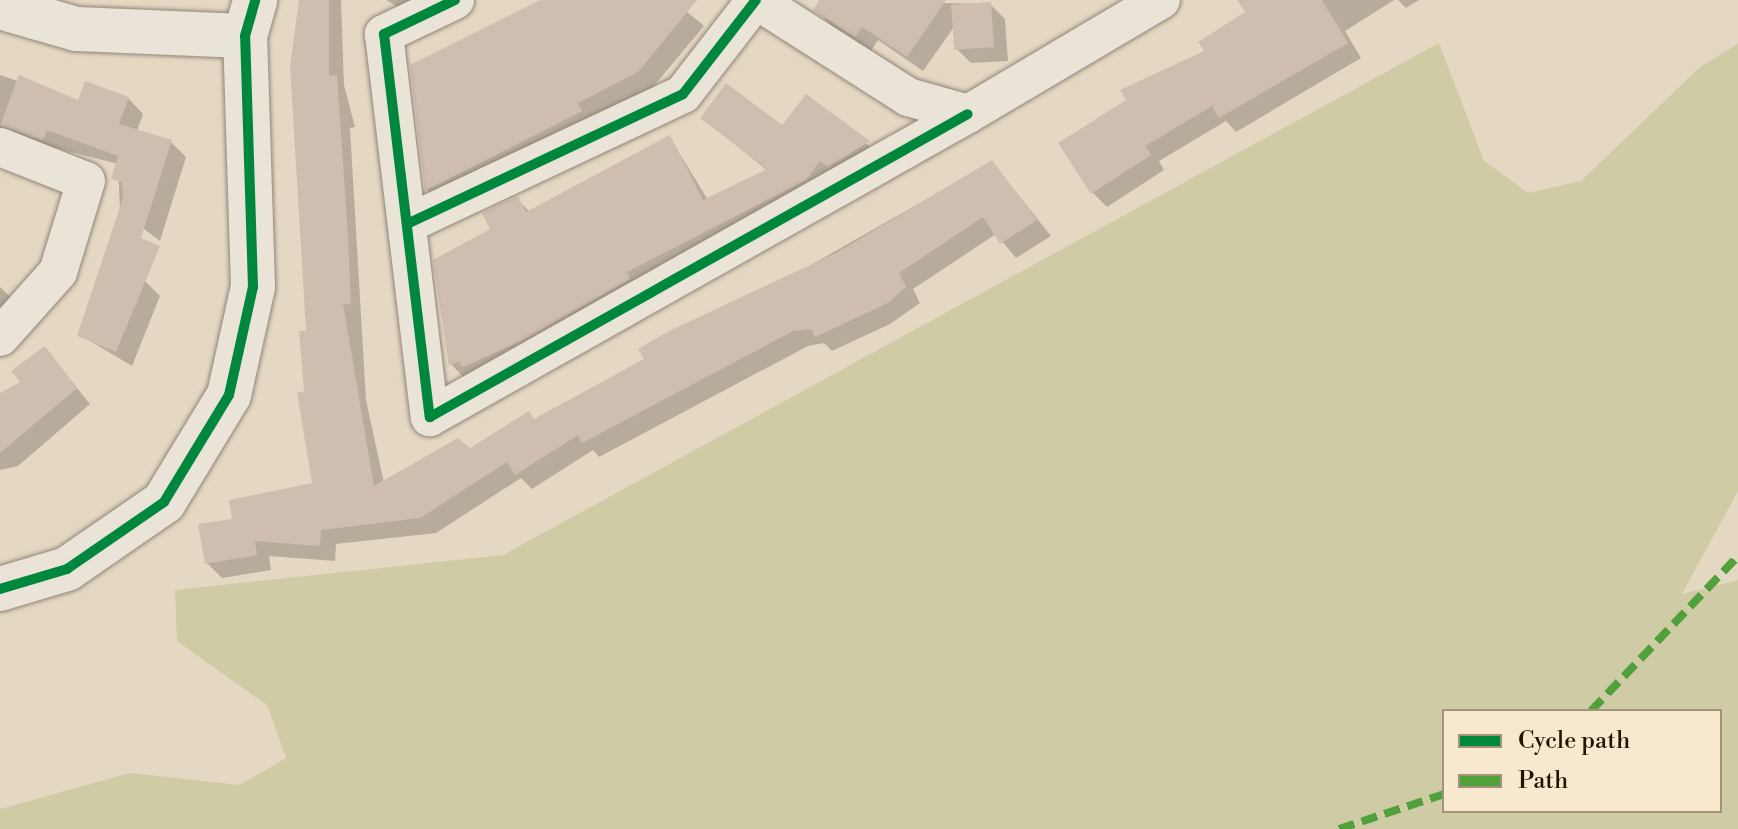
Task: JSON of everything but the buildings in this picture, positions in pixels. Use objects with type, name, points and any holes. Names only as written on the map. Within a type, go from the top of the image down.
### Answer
[{"type":"street","points":[[455,0],[384,34],[430,417],[968,114],[1155,2]]},
{"type":"street","points":[[407,224],[683,94],[756,0],[908,97],[968,114]]},
{"type":"street","points":[[0,7],[76,29],[250,18],[253,287],[229,395],[164,502],[67,569],[0,589]]},
{"type":"street","points":[[0,147],[86,181],[58,272],[0,337]]},
{"type":"shaded area","points":[[1439,43],[1484,161],[1528,193],[1581,181],[1699,68],[1738,44],[1738,491],[1682,594],[1738,580],[1738,829],[0,829],[0,809],[130,773],[240,785],[286,758],[267,705],[177,641],[175,590],[503,555]]},
{"type":"marked path","points":[[1593,709],[1738,556]]},
{"type":"marked path","points":[[1339,829],[1442,795]]},
{"type":"cycle path","points":[[0,589],[67,569],[164,502],[229,395],[253,287],[245,36],[255,0]]},
{"type":"cycle path","points":[[455,0],[384,34],[430,417],[968,114]]},
{"type":"cycle path","points":[[407,224],[683,94],[756,0]]}]
